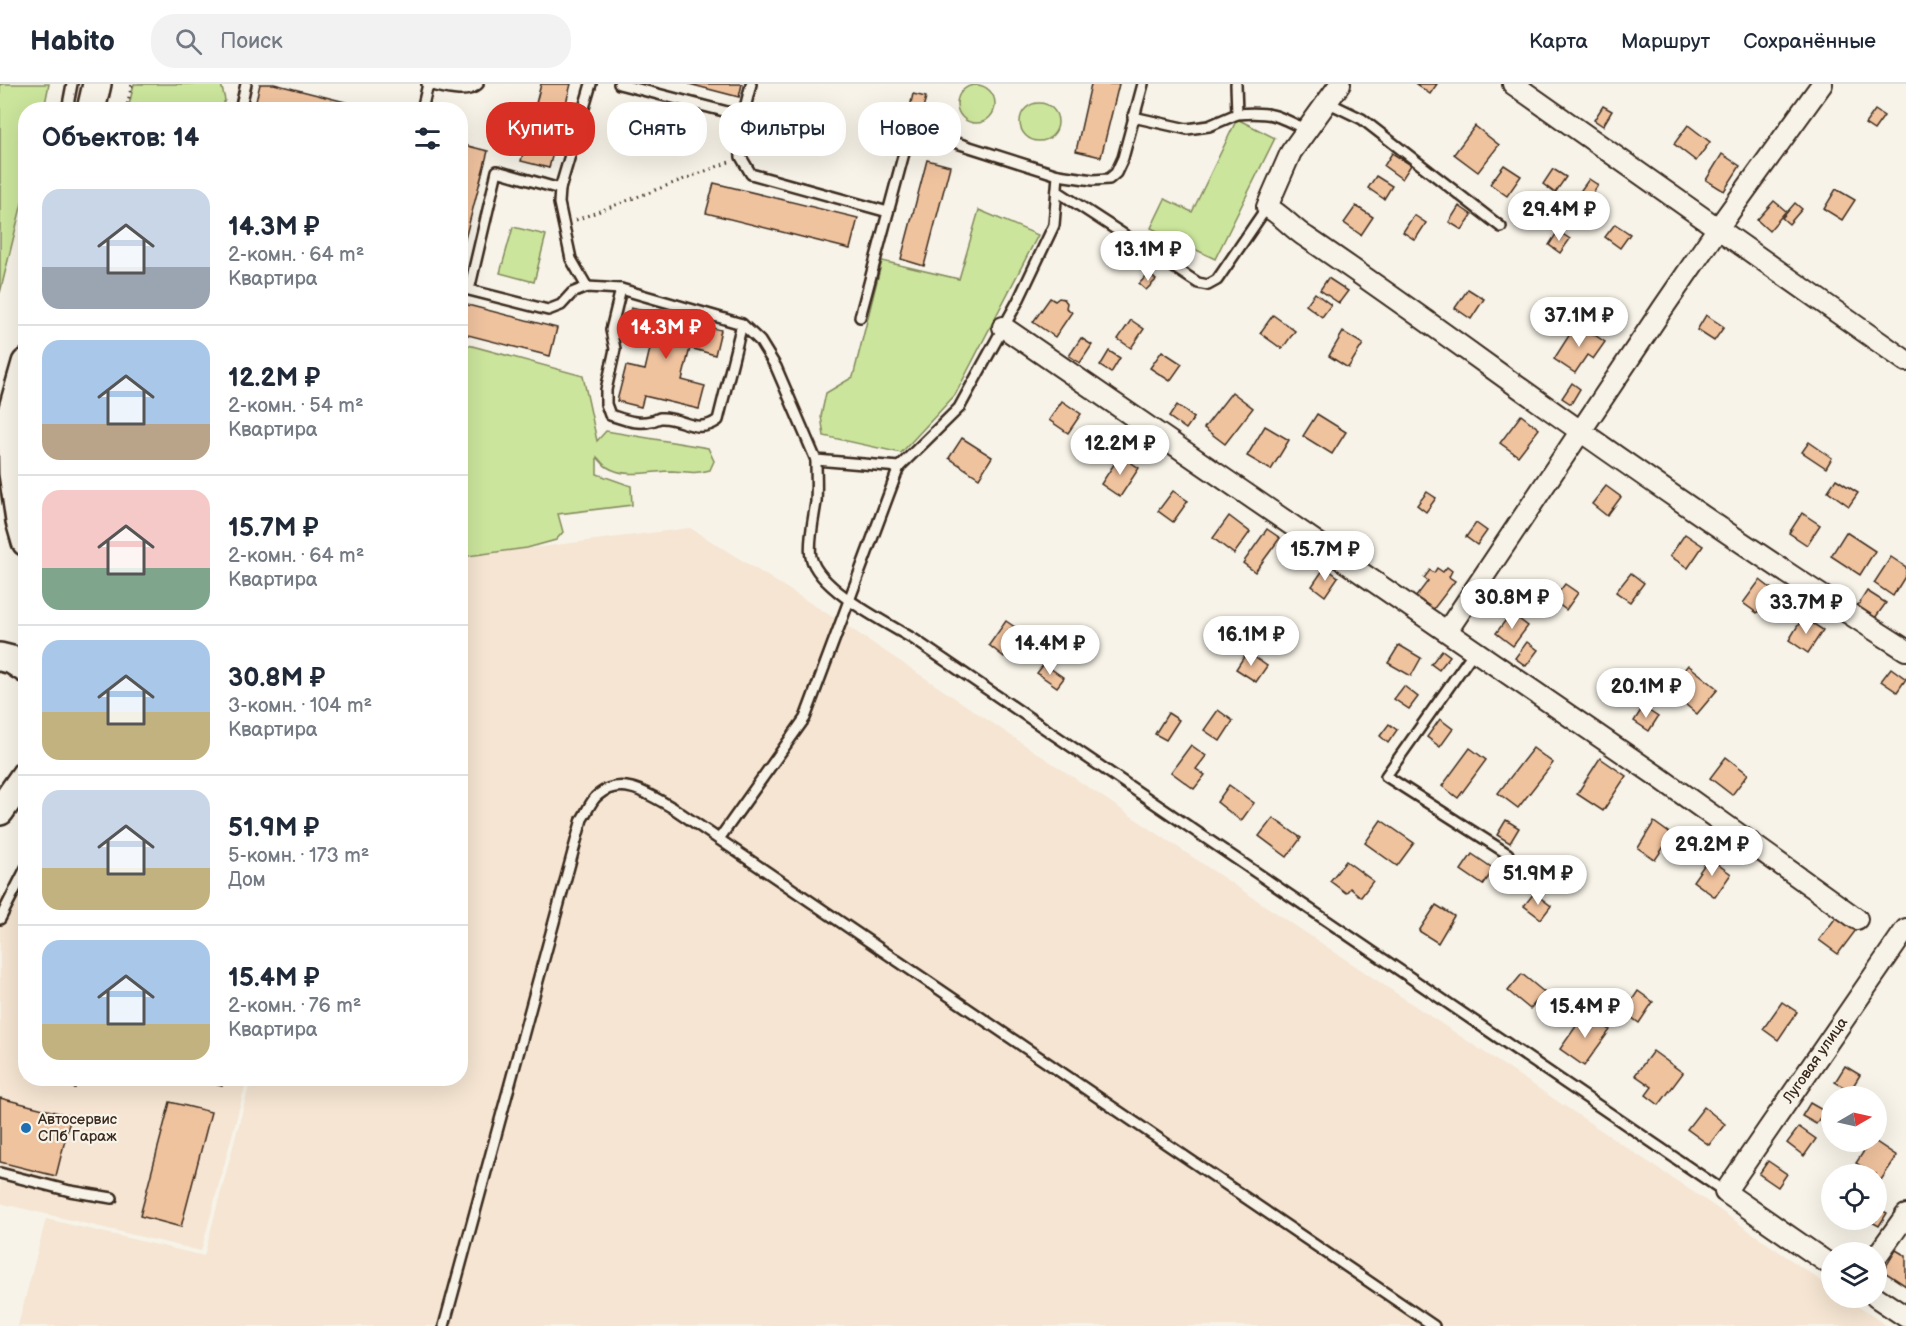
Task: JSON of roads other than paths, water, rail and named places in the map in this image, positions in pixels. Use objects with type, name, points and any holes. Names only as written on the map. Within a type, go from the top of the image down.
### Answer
[{"type":"main road","points":[[93,102],[97,84]]},
{"type":"main road","points":[[18,392],[14,406],[13,457],[18,507]]},
{"type":"main road","points":[[0,657],[18,664]]},
{"type":"main road","points":[[0,811],[18,785]]},
{"type":"street","points":[[1340,84],[1291,152],[1267,207],[1580,431],[1815,592],[1906,650]]},
{"type":"street","points":[[1513,84],[1906,361]]},
{"type":"street","points":[[1447,631],[1718,228],[1822,84]]},
{"type":"street","points":[[1002,327],[1660,778],[1857,919]]},
{"type":"street","name":"Луговая улица","points":[[1725,1192],[1906,929]]},
{"type":"street","points":[[1725,1192],[1821,1258]]},
{"type":"street","points":[[1887,1242],[1906,1215]]},
{"type":"street","points":[[1887,1304],[1906,1317]]},
{"type":"lane","points":[[69,102],[72,84]]},
{"type":"lane","points":[[242,102],[246,84]]},
{"type":"lane","points":[[424,102],[427,84],[466,91],[474,89],[478,84]]},
{"type":"lane","points":[[587,287],[571,259],[559,202],[560,189],[591,84]]},
{"type":"lane","points":[[619,84],[719,110]]},
{"type":"lane","points":[[746,102],[751,84]]},
{"type":"lane","points":[[860,317],[908,138],[919,135],[938,137],[1058,175],[1093,180],[1109,179],[1116,173],[1123,158],[1143,84]]},
{"type":"lane","points":[[1236,84],[1237,114]]},
{"type":"lane","points":[[1327,102],[1362,119],[1501,226]]},
{"type":"lane","points":[[1133,117],[1187,129],[1209,126],[1237,114],[1261,112],[1283,117],[1306,130]]},
{"type":"lane","points":[[741,156],[751,174],[888,213]]},
{"type":"lane","points":[[560,189],[497,171],[469,290],[548,310],[561,304],[572,293],[587,287],[621,289],[742,324],[760,341],[776,368],[816,460],[816,499],[811,557],[829,585],[849,600],[924,646],[1725,1192]]},
{"type":"lane","points":[[719,839],[805,718],[899,467],[959,408],[1002,327],[1018,302],[1054,225],[1058,175]]},
{"type":"lane","points":[[1057,191],[1198,283],[1208,285],[1217,280],[1267,207]]},
{"type":"lane","points":[[621,289],[611,330],[615,349],[606,390],[609,415],[637,423],[661,418],[698,426],[709,426],[718,420],[742,324]]},
{"type":"lane","points":[[816,460],[899,467]]},
{"type":"lane","points":[[1475,650],[1386,776],[1508,854]]},
{"type":"lane","points":[[444,1326],[582,819],[597,795],[616,786],[640,790],[673,808],[1434,1326]]},
{"type":"lane","points":[[0,919],[18,884]]},
{"type":"lane","points":[[0,1173],[70,1191],[112,1198]]},
{"type":"place","name":"Автосервис СПб Гараж","points":[[26,1128]]}]
